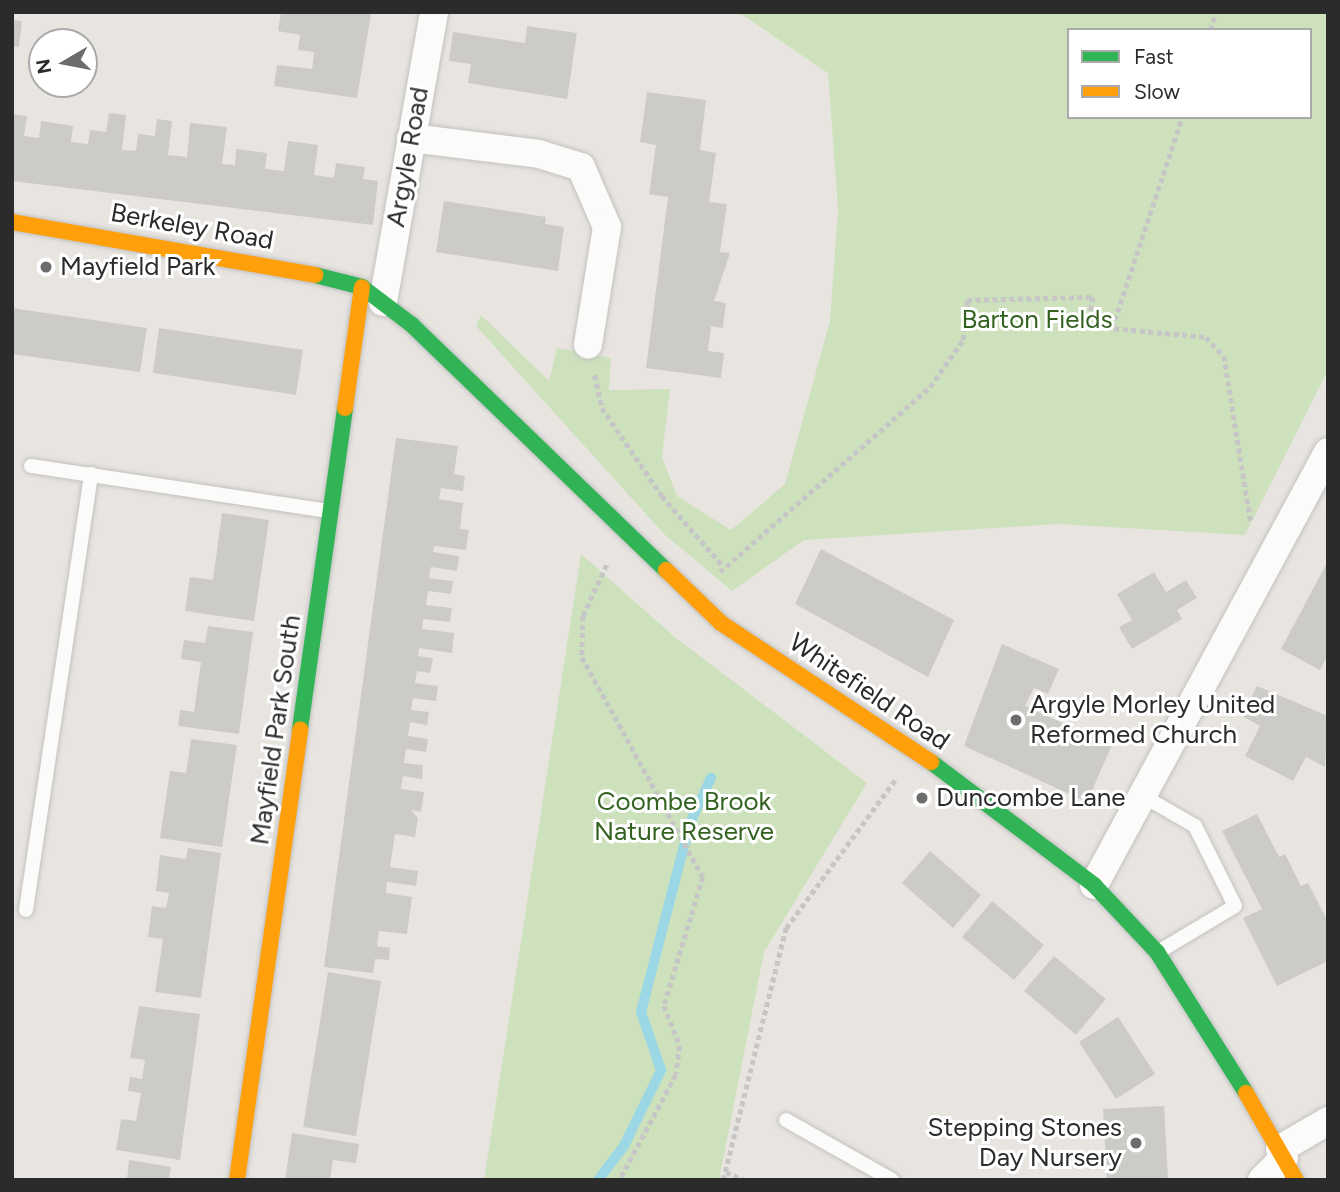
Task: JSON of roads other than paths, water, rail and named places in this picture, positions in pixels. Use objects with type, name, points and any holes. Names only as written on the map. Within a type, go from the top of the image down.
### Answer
[{"type":"main road","name":"Berkeley Road","points":[[12,222],[255,260],[372,295]]},
{"type":"main road","name":"Mayfield Park South","points":[[237,1180],[331,511],[372,295]]},
{"type":"main road","name":"Whitefield Road","points":[[372,295],[624,530],[700,606],[916,751],[1094,885],[1157,952],[1287,1162]]},
{"type":"street","name":"Argyle Road","points":[[372,295],[411,138],[433,12]]},
{"type":"street","points":[[411,138],[539,154],[581,167],[607,227],[587,344]]},
{"type":"street","points":[[1094,885],[1328,452]]},
{"type":"street","points":[[1262,1180],[1287,1162],[1328,1121]]},
{"type":"lane","points":[[31,466],[331,511]]},
{"type":"lane","points":[[26,909],[91,474]]},
{"type":"lane","points":[[1143,796],[1195,826],[1235,906],[1157,952]]},
{"type":"lane","points":[[786,1120],[892,1180]]},
{"type":"waterway","points":[[598,1180],[624,1146],[661,1070],[641,1012],[690,823],[711,778]]},
{"type":"place","name":"Mayfield Park","points":[[46,267]]},
{"type":"place","name":"Argyle Morley United Reformed Church","points":[[1016,720]]},
{"type":"place","name":"Duncombe Lane","points":[[922,798]]},
{"type":"place","name":"Stepping Stones Day Nursery","points":[[1136,1143]]},
{"type":"park label","name":"Barton Fields","points":[[1037,320]]},
{"type":"park label","name":"Coombe Brook Nature Reserve","points":[[684,817]]}]
